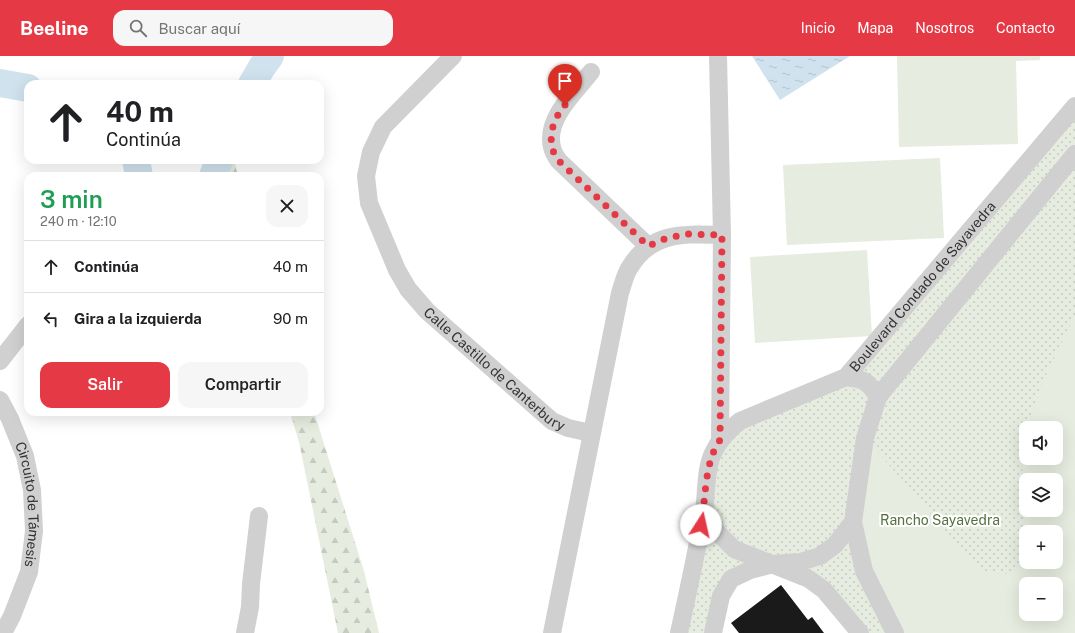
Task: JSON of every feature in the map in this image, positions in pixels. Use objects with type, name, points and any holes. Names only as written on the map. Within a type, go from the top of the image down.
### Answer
[{"type":"street","name":"Calle Castillo de Canterbury","points":[[453,56],[384,127],[371,152],[366,176],[369,203],[397,270],[408,289],[427,311],[552,421],[568,428],[591,433]]},
{"type":"street","points":[[718,56],[722,235],[720,440]]},
{"type":"street","points":[[591,72],[556,116],[552,130],[552,148],[559,161],[648,246]]},
{"type":"street","name":"Boulevard Condado de Sayavedra","points":[[679,633],[704,509],[712,455],[720,440],[740,421],[846,377],[1075,106]]},
{"type":"street","points":[[895,633],[864,570],[852,522],[865,438],[878,397],[1075,154]]},
{"type":"street","points":[[552,633],[620,293],[630,267],[648,246],[667,238],[688,234],[722,235]]},
{"type":"street","points":[[0,360],[24,330]]},
{"type":"street","points":[[846,377],[859,378],[871,385],[878,397]]},
{"type":"street","name":"Circuito de Támesis","points":[[0,400],[10,419],[25,456],[32,490],[34,532],[29,572],[12,616],[3,633]]},
{"type":"street","points":[[704,509],[717,532],[734,549],[809,579],[824,590],[860,633]]},
{"type":"street","points":[[245,633],[250,607],[251,584],[259,516]]},
{"type":"street","points":[[713,633],[721,596],[731,579],[750,570],[772,564],[800,562],[820,556],[836,545],[852,522]]},
{"type":"green space","points":[[897,56],[1040,56],[1040,60],[1016,61],[1018,144],[899,147]]},
{"type":"green space","name":"Rancho Sayavedra","points":[[1075,106],[1075,633],[860,633],[824,590],[809,579],[774,564],[804,561],[821,556],[837,544],[852,522],[835,544],[819,555],[799,560],[773,563],[750,568],[730,578],[720,595],[712,633],[680,633],[706,510],[709,474],[714,455],[730,430],[740,421],[846,377]]},
{"type":"green space","points":[[940,158],[944,238],[787,245],[783,165]]},
{"type":"green space","points":[[218,164],[235,164],[237,172],[214,172]]},
{"type":"green space","points":[[867,250],[872,336],[755,343],[750,257]]},
{"type":"green space","points":[[1075,315],[1075,633],[895,633],[853,522],[865,438],[912,491],[955,545],[981,572],[1009,574],[1019,567],[1019,569],[1063,569],[1063,525],[1023,525],[1023,517],[1063,517],[1063,473],[1022,473],[1023,465],[1063,465],[1063,421],[1029,421],[1043,381]]},
{"type":"green space","points":[[291,416],[315,416],[364,571],[379,633],[338,633],[299,442]]},
{"type":"water","points":[[752,56],[850,56],[780,100]]},
{"type":"building","points":[[781,585],[808,620],[812,617],[824,633],[739,633],[731,623]]},
{"type":"waterway","points":[[254,80],[270,56]]},
{"type":"waterway","points":[[0,83],[24,87]]},
{"type":"waterway","points":[[137,164],[138,172]]},
{"type":"waterway","points":[[214,172],[218,164]]},
{"type":"route","points":[[565,105],[556,116],[552,130],[552,148],[559,161],[648,246],[667,238],[688,234],[722,235],[720,440],[712,455],[701,525]]}]
